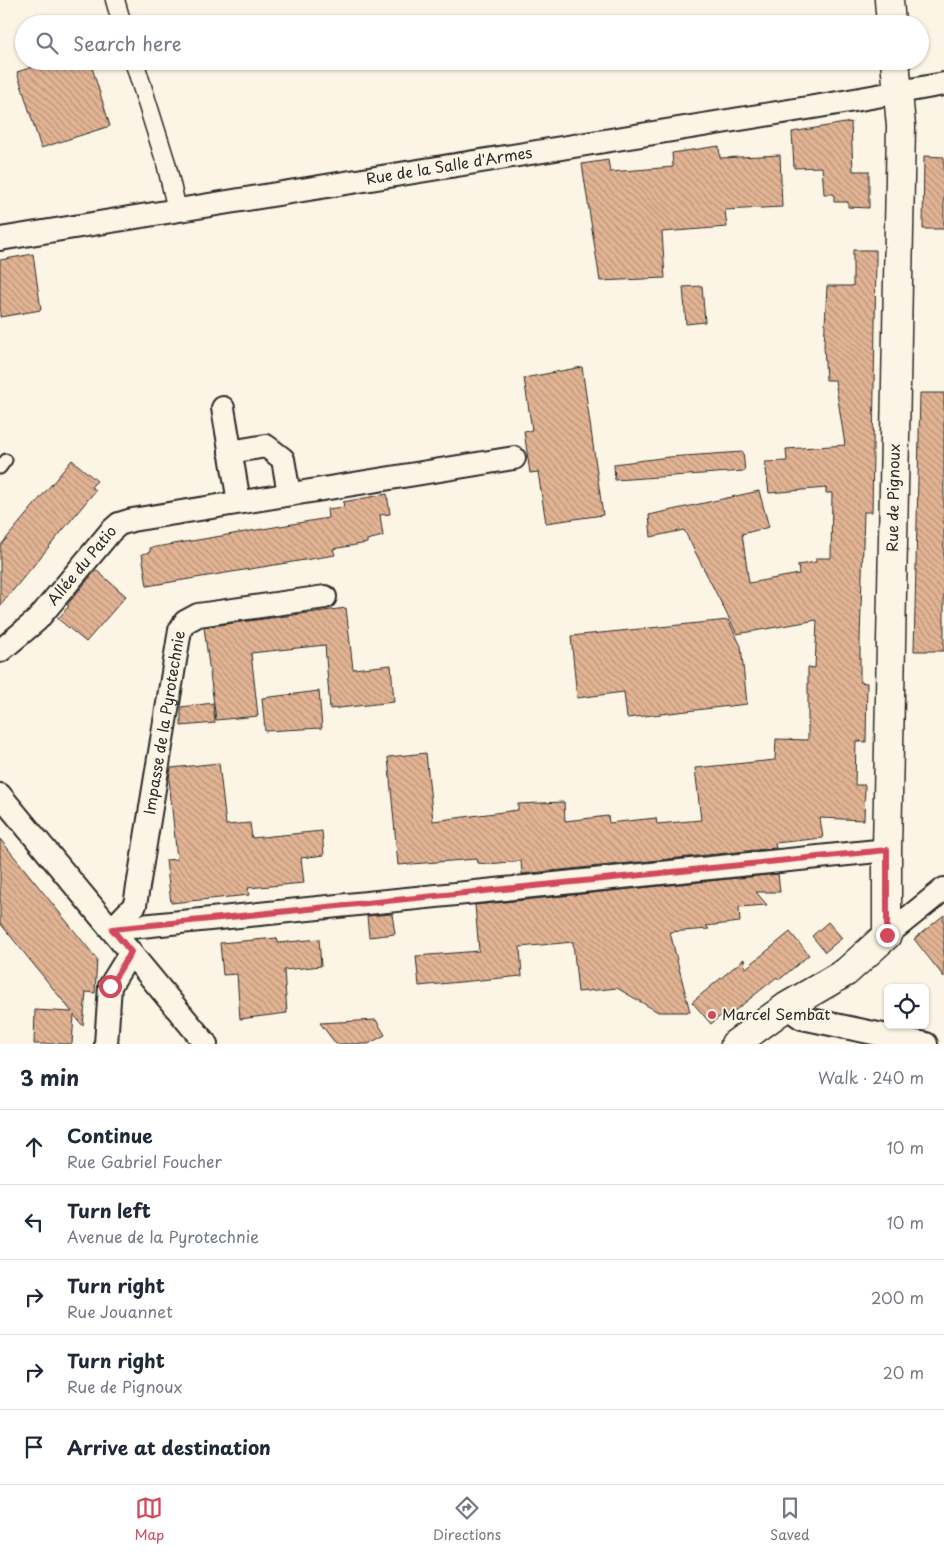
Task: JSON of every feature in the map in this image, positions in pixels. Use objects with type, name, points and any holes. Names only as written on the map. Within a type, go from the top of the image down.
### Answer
[{"type":"main road","points":[[889,0],[890,15]]},
{"type":"main road","name":"Rue de Pignoux","points":[[887,935],[901,135],[896,70]]},
{"type":"main road","points":[[735,1044],[794,1012],[846,972],[887,935]]},
{"type":"main road","points":[[765,1044],[794,1012]]},
{"type":"street","points":[[115,0],[119,15]]},
{"type":"street","points":[[137,70],[166,163],[176,210]]},
{"type":"street","name":"Rue de la Salle d'Armes","points":[[0,239],[944,84]]},
{"type":"street","points":[[223,408],[239,502]]},
{"type":"street","points":[[230,452],[266,446],[283,459],[289,494]]},
{"type":"street","name":"Allée du Patio","points":[[0,651],[37,620],[111,531],[120,524],[132,520],[239,502],[514,458]]},
{"type":"street","name":"Impasse de la Pyrotechnie","points":[[112,929],[135,905],[180,630],[185,622],[198,615],[324,597]]},
{"type":"street","points":[[0,795],[206,1044]]},
{"type":"street","points":[[112,929],[887,850]]},
{"type":"street","points":[[887,935],[944,889]]},
{"type":"street","points":[[106,1044],[110,986],[131,952]]},
{"type":"street","points":[[794,1012],[926,1044]]},
{"type":"building","points":[[23,70],[93,70],[110,126],[41,148],[17,72]]},
{"type":"building","points":[[851,122],[853,171],[869,171],[869,208],[848,207],[848,202],[834,202],[834,194],[824,194],[822,167],[794,168],[792,132]]},
{"type":"building","points":[[719,146],[720,158],[780,155],[782,207],[725,210],[727,227],[662,232],[665,278],[600,281],[582,164],[608,160],[610,172],[673,167],[672,153]]},
{"type":"building","points":[[924,156],[944,157],[944,229],[923,229]]},
{"type":"building","points":[[853,250],[876,250],[872,512],[864,512],[860,639],[860,682],[867,683],[866,742],[856,741],[855,785],[865,785],[864,820],[820,818],[823,838],[775,843],[776,848],[522,874],[521,861],[488,864],[478,863],[477,859],[398,865],[388,757],[426,753],[433,821],[518,810],[518,804],[564,802],[565,821],[608,816],[609,823],[656,818],[657,824],[701,820],[695,768],[775,760],[776,739],[808,740],[808,667],[815,668],[817,620],[737,634],[684,530],[651,537],[649,515],[759,491],[769,527],[742,534],[749,583],[799,574],[798,565],[816,562],[816,558],[831,558],[832,493],[826,493],[826,488],[769,493],[765,462],[787,461],[786,449],[845,445],[835,380],[826,380],[824,346],[827,286],[853,286]]},
{"type":"building","points":[[33,254],[41,310],[0,317],[0,260]]},
{"type":"building","points":[[702,286],[705,322],[686,324],[683,287]]},
{"type":"building","points":[[582,367],[603,515],[546,523],[538,472],[530,473],[524,431],[532,430],[524,378]]},
{"type":"building","points":[[920,393],[944,393],[944,651],[914,651]]},
{"type":"building","points":[[743,452],[745,471],[615,480],[614,464],[669,457]]},
{"type":"building","points":[[72,460],[97,481],[91,487],[96,490],[0,606],[0,546]]},
{"type":"building","points":[[387,494],[390,514],[380,515],[383,536],[367,540],[367,543],[333,549],[335,555],[147,586],[142,554],[150,552],[150,548],[328,518],[327,509],[344,507],[343,502]]},
{"type":"building","points":[[96,570],[126,596],[86,642],[58,619]]},
{"type":"building","points":[[346,608],[353,669],[391,665],[394,702],[330,709],[325,645],[251,653],[258,716],[216,720],[204,627]]},
{"type":"building","points":[[728,620],[741,646],[747,704],[627,718],[624,692],[577,698],[571,636]]},
{"type":"building","points":[[319,691],[322,728],[265,731],[262,698]]},
{"type":"building","points":[[213,703],[215,723],[181,726],[181,707]]},
{"type":"building","points":[[219,763],[226,825],[250,823],[252,838],[322,831],[324,855],[301,858],[304,883],[248,888],[249,895],[171,903],[166,860],[177,859],[169,779],[171,768]]},
{"type":"building","points":[[0,839],[97,959],[95,993],[86,992],[83,1026],[74,1015],[72,1044],[34,1044],[35,1010],[72,1012],[0,923]]},
{"type":"building","points":[[778,874],[780,892],[756,892],[767,905],[739,907],[740,922],[706,926],[709,929],[670,932],[690,1012],[658,1012],[617,988],[578,992],[573,942],[520,947],[522,976],[419,986],[416,956],[479,951],[475,905]]},
{"type":"building","points":[[392,914],[395,934],[369,937],[367,916]]},
{"type":"building","points":[[944,915],[944,977],[914,939]]},
{"type":"building","points":[[828,922],[842,938],[825,952],[812,936]]},
{"type":"building","points":[[790,932],[809,955],[779,980],[777,977],[727,1017],[724,1013],[711,1024],[692,1002],[744,959],[745,969]]},
{"type":"building","points":[[277,938],[278,943],[319,939],[321,966],[284,970],[287,1013],[240,1019],[237,974],[223,975],[220,943]]},
{"type":"building","points":[[376,1020],[385,1035],[368,1044],[336,1044],[320,1023]]},
{"type":"place","name":"Marcel Sembat","points":[[712,1015]]},
{"type":"route","points":[[110,986],[131,952],[112,929],[887,850],[887,935]]}]
